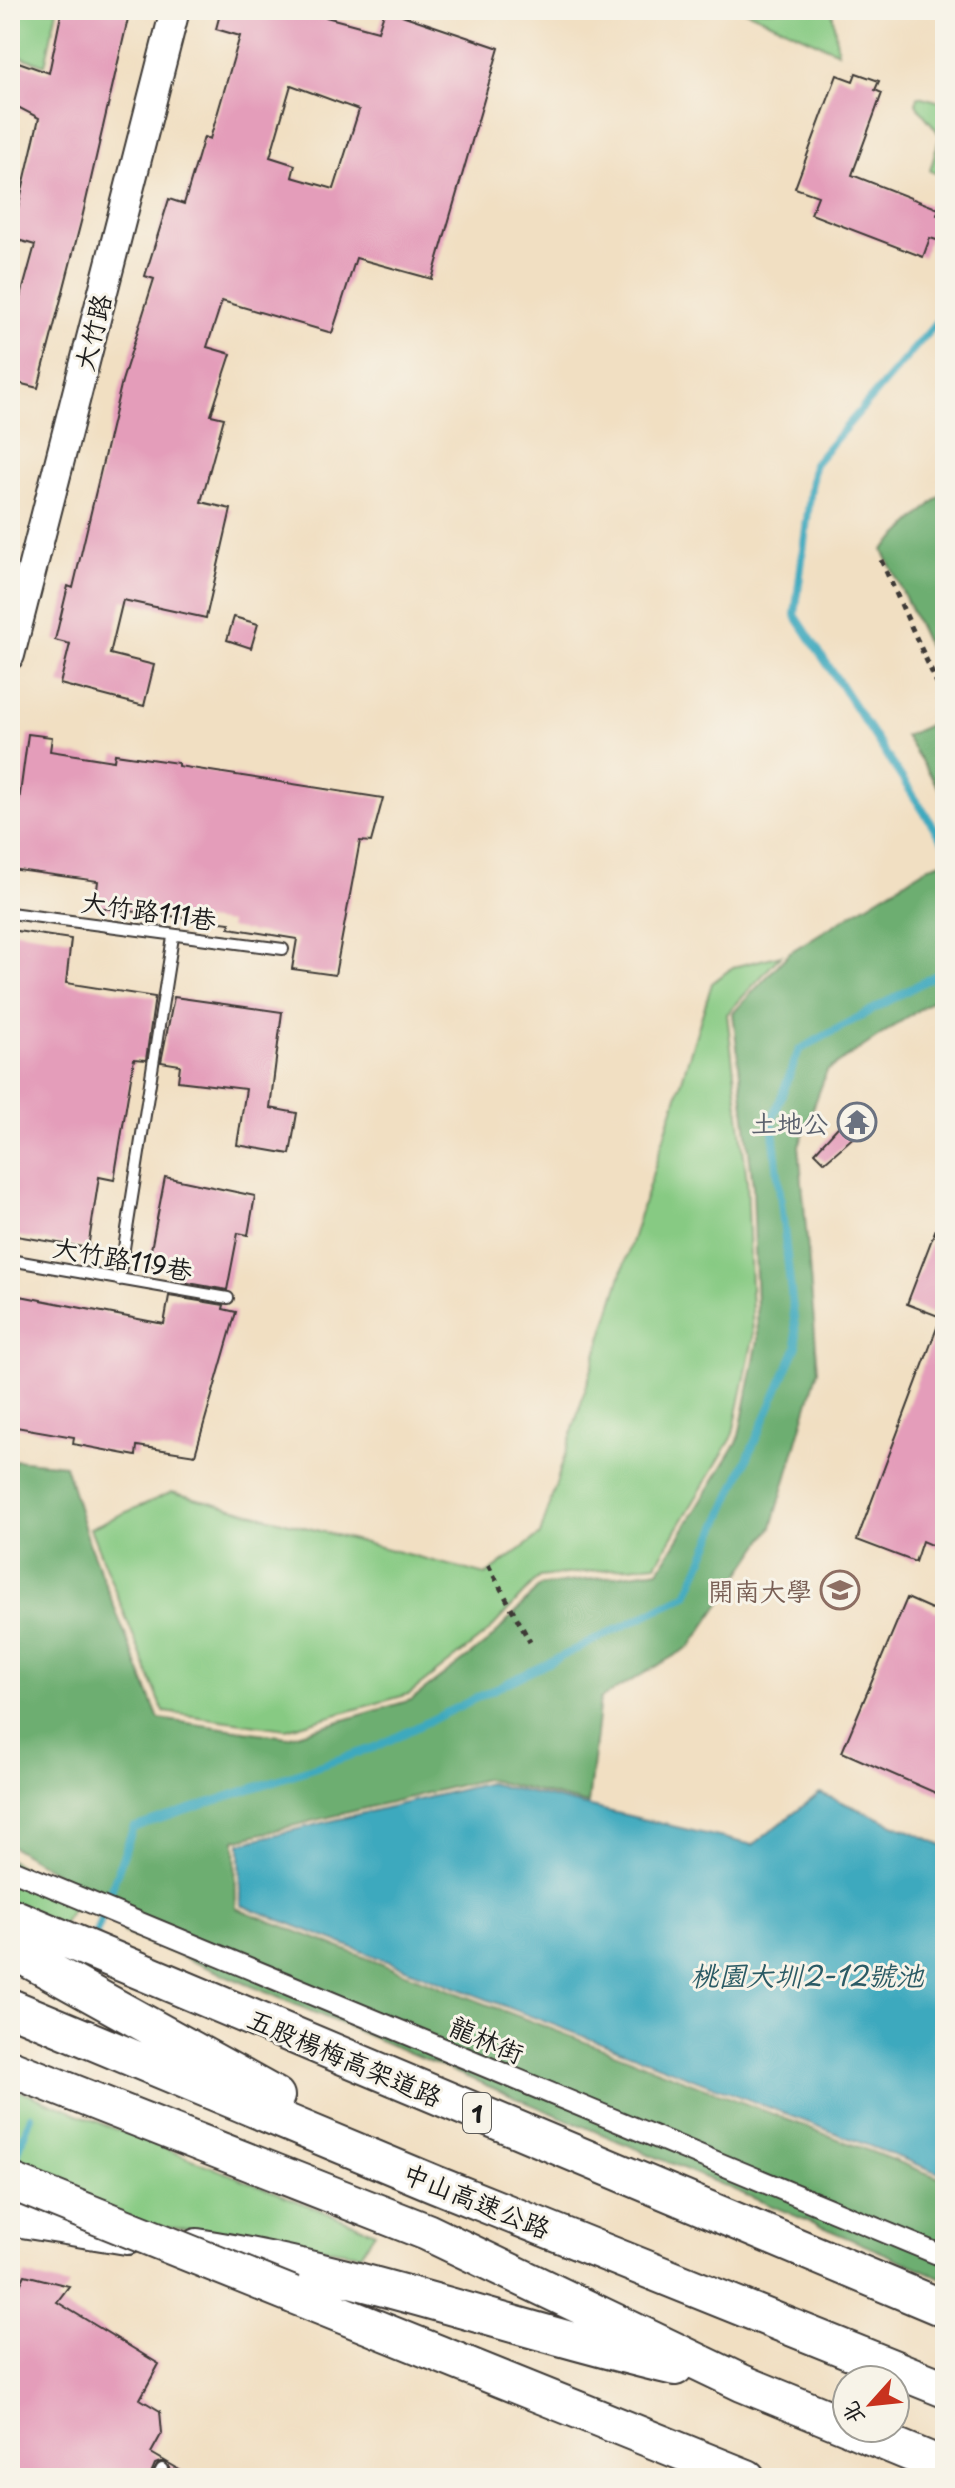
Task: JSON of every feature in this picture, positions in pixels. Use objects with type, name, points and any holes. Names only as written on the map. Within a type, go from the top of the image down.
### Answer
[{"type":"highway","name":"五股楊梅高架道路","points":[[10,1916],[945,2309]]},
{"type":"highway","points":[[10,1949],[435,2184]]},
{"type":"highway","name":"中山高速公路","points":[[10,2007],[435,2184],[945,2389]]},
{"type":"highway","name":"中山高速公路","points":[[10,2068],[427,2232],[742,2383],[831,2420]]},
{"type":"highway","points":[[10,2181],[747,2478]]},
{"type":"highway","points":[[10,2207],[293,2295]]},
{"type":"highway","points":[[10,2217],[208,2248],[325,2272],[596,2349],[742,2383]]},
{"type":"highway","name":"中山高速公路","points":[[890,2444],[945,2467]]},
{"type":"main road","name":"大竹路","points":[[10,655],[175,10]]},
{"type":"street","name":"龍林街","points":[[10,1869],[945,2257]]},
{"type":"lane","name":"大竹路111巷","points":[[10,913],[173,937],[283,949]]},
{"type":"lane","points":[[119,1280],[173,937]]},
{"type":"lane","name":"大竹路119巷","points":[[10,1260],[228,1298]]},
{"type":"path","points":[[881,560],[945,701]]},
{"type":"path","points":[[488,1565],[530,1642]]},
{"type":"green space","points":[[10,10],[57,10],[45,65],[10,53]]},
{"type":"green space","points":[[744,10],[832,10],[838,52]]},
{"type":"green space","points":[[918,96],[937,101],[945,99],[945,177],[930,171],[940,136],[916,103]]},
{"type":"green space","points":[[945,491],[945,683],[883,550]]},
{"type":"green space","points":[[945,718],[945,798],[905,736]]},
{"type":"green space","points":[[945,861],[945,992],[827,1071],[799,1146],[818,1370],[772,1527],[691,1646],[600,1699],[588,1804],[485,1779],[235,1840],[236,1908],[945,2180],[945,2279],[123,1932],[125,1904],[82,1889],[10,1845],[10,1480],[15,1460],[65,1465],[90,1546],[159,1719],[287,1737],[411,1700],[489,1641],[540,1586],[659,1570],[738,1441],[758,1340],[753,1186],[733,1013],[790,952],[930,866]]},
{"type":"green space","points":[[781,955],[727,1014],[747,1181],[753,1339],[732,1438],[656,1564],[539,1577],[487,1633],[409,1694],[286,1729],[164,1712],[90,1528],[172,1492],[486,1575],[540,1535],[712,983],[733,967]]},
{"type":"green space","points":[[10,1860],[78,1900],[51,1943],[10,1925]]},
{"type":"green space","points":[[10,2087],[375,2232],[360,2254],[195,2229],[10,2222]]},
{"type":"water","name":"桃園大圳2-12號池","points":[[488,1783],[753,1845],[820,1793],[945,1846],[945,2175],[241,1905],[240,1843]]},
{"type":"building","points":[[62,10],[130,10],[82,218],[38,388],[10,381],[10,336],[35,245],[11,238],[39,118],[10,103],[10,59],[49,73]]},
{"type":"building","points":[[221,10],[300,10],[378,31],[387,10],[499,48],[432,279],[356,258],[332,333],[222,301],[207,347],[231,354],[211,415],[224,418],[201,502],[231,509],[206,618],[123,600],[110,654],[154,665],[144,706],[60,684],[70,644],[55,640],[68,586],[73,588],[122,381],[154,279],[145,276],[169,199],[184,204],[204,137],[210,139],[240,36],[216,29]],"holes":[[[291,85],[359,110],[334,189],[292,177],[295,165],[270,157]]]},
{"type":"building","points":[[856,73],[879,81],[875,90],[882,93],[852,175],[939,209],[937,215],[945,218],[945,227],[940,241],[930,238],[923,257],[811,214],[818,196],[795,188],[837,75],[853,81]]},
{"type":"building","points":[[234,617],[258,624],[251,648],[227,640]]},
{"type":"building","points":[[28,734],[52,737],[50,751],[114,761],[115,754],[383,798],[371,842],[360,841],[335,975],[292,969],[297,939],[229,928],[230,923],[95,907],[98,881],[10,869]]},
{"type":"building","points":[[10,930],[71,939],[66,983],[155,997],[146,1060],[134,1059],[114,1180],[99,1177],[88,1248],[10,1235]]},
{"type":"building","points":[[174,997],[282,1012],[270,1108],[297,1113],[290,1154],[237,1145],[246,1089],[178,1081],[180,1065],[161,1062]]},
{"type":"building","points":[[858,1105],[872,1121],[825,1162],[815,1152]]},
{"type":"building","points":[[165,1177],[255,1196],[248,1235],[238,1233],[227,1290],[172,1280],[174,1271],[148,1265]]},
{"type":"building","points":[[943,1210],[945,1551],[922,1541],[915,1562],[857,1540],[941,1317],[907,1304]]},
{"type":"building","points":[[10,1294],[164,1324],[169,1296],[224,1305],[223,1309],[236,1312],[195,1455],[137,1446],[136,1456],[73,1444],[74,1437],[10,1426]]},
{"type":"building","points":[[907,1598],[945,1615],[945,1797],[842,1752]]},
{"type":"building","points":[[25,2275],[69,2286],[57,2302],[159,2364],[140,2399],[160,2411],[162,2433],[151,2453],[194,2478],[166,2478],[170,2468],[163,2461],[155,2464],[149,2478],[10,2478],[10,2305]]},
{"type":"waterway","points":[[945,313],[814,464],[795,615],[945,844]]},
{"type":"waterway","points":[[93,1941],[133,1828],[376,1747],[687,1595],[797,1346],[772,1121],[799,1050],[945,970]]},
{"type":"waterway","points":[[11,2171],[31,2116]]},
{"type":"place","name":"土地公","points":[[857,1122]]},
{"type":"place","name":"開南大學","points":[[840,1590]]}]
